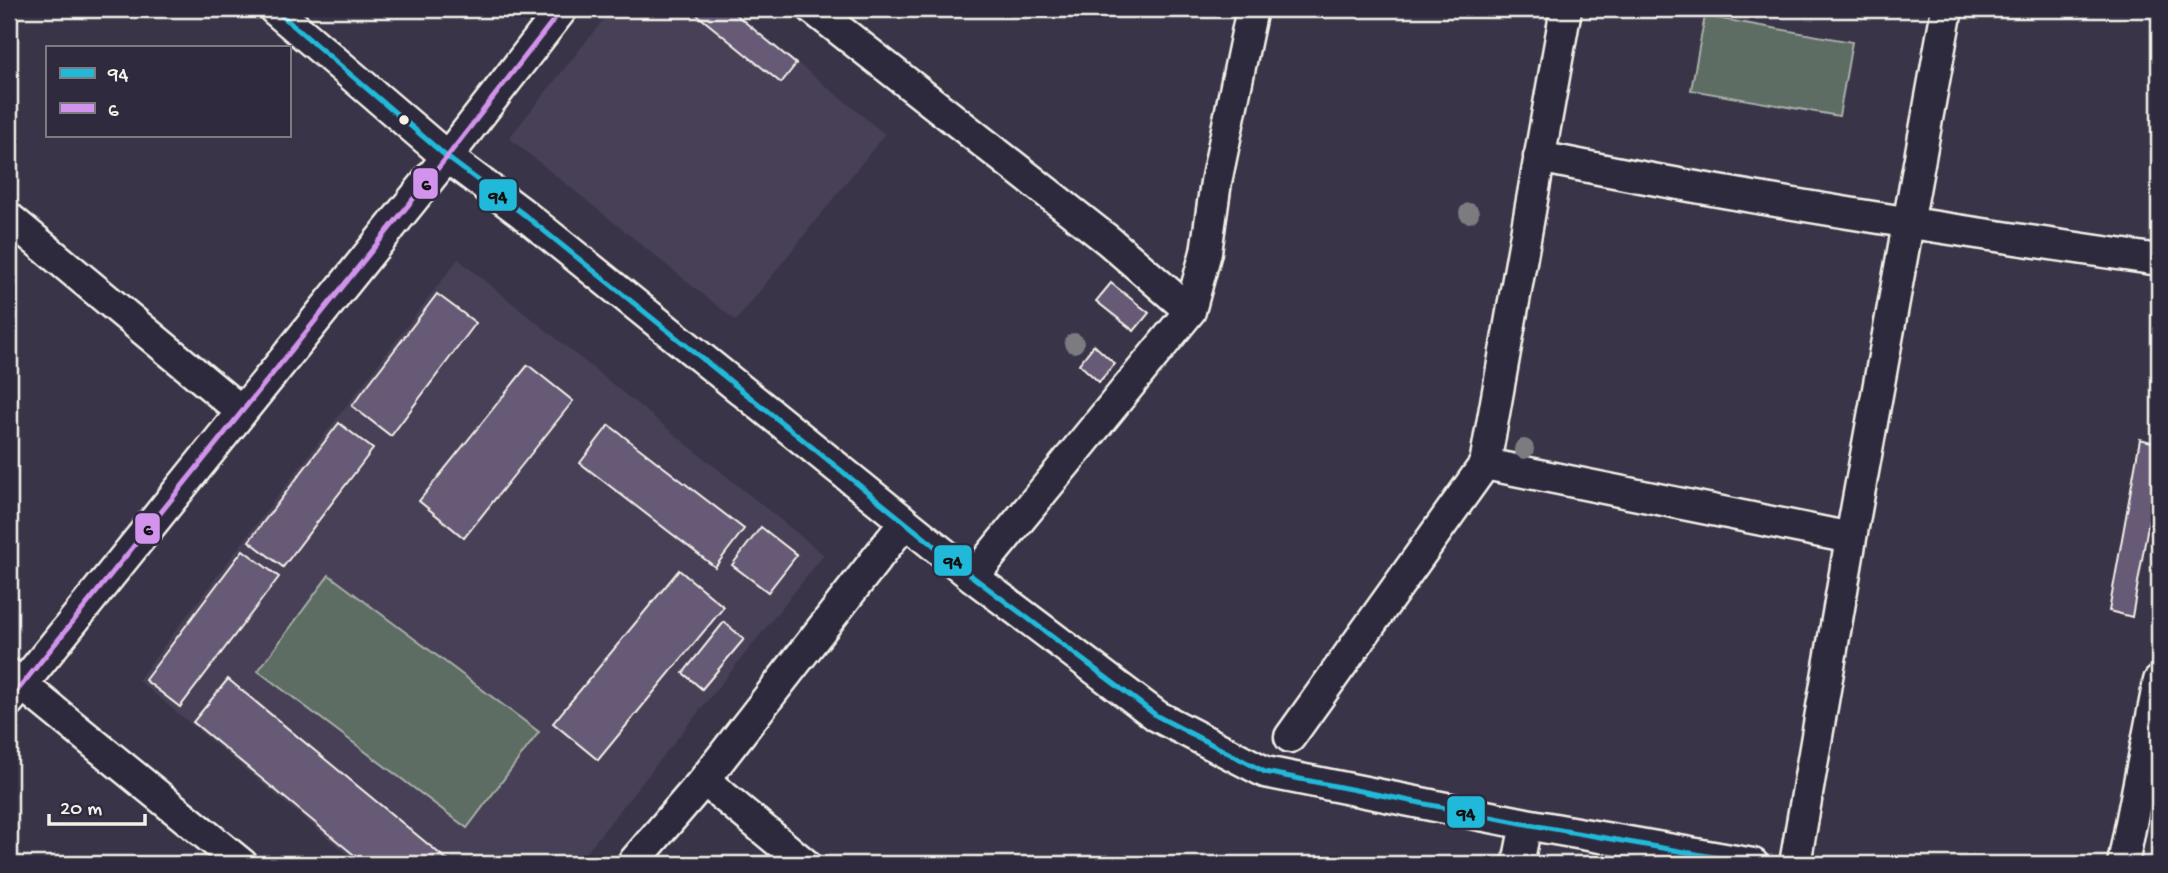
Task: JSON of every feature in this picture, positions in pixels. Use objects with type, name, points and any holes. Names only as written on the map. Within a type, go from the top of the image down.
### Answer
[{"type":"street","points":[[274,9],[447,157],[532,222],[973,577],[1157,716],[1265,772],[1526,824],[1753,864]]},
{"type":"street","points":[[242,864],[13,686],[447,157],[562,9]]},
{"type":"street","points":[[813,9],[1109,241],[1189,311]]},
{"type":"street","points":[[973,577],[1189,311],[1206,252],[1216,182],[1252,9]]},
{"type":"street","points":[[1290,737],[1485,464],[1566,9]]},
{"type":"street","points":[[1795,864],[1947,9]]},
{"type":"street","points":[[1539,157],[1909,223],[2159,260]]},
{"type":"street","points":[[9,218],[241,411]]},
{"type":"street","points":[[1485,464],[1851,538]]},
{"type":"street","points":[[632,864],[704,780],[905,523]]},
{"type":"street","points":[[2123,864],[2159,681]]},
{"type":"street","points":[[704,780],[805,864]]},
{"type":"street","points":[[1518,864],[1526,824]]},
{"type":"shaded area","points":[[612,9],[731,9],[885,134],[736,321],[509,138]]},
{"type":"shaded area","points":[[458,259],[824,555],[577,864],[359,864],[138,680]]},
{"type":"green space","points":[[1705,16],[1852,42],[1839,116],[1691,90]]},
{"type":"green space","points":[[329,575],[539,732],[467,828],[258,671]]},
{"type":"building","points":[[690,9],[729,9],[796,64],[781,83]]},
{"type":"building","points":[[1111,283],[1149,313],[1134,331],[1096,301]]},
{"type":"building","points":[[437,294],[476,323],[391,436],[352,406]]},
{"type":"building","points":[[1094,345],[1115,364],[1099,382],[1079,364]]},
{"type":"building","points":[[528,365],[573,401],[464,538],[419,501]]},
{"type":"building","points":[[339,423],[373,449],[283,567],[249,541]]},
{"type":"building","points":[[609,425],[744,529],[715,567],[580,463]]},
{"type":"building","points":[[2140,439],[2159,444],[2159,462],[2132,617],[2109,611]]},
{"type":"building","points":[[761,527],[797,555],[768,592],[732,565]]},
{"type":"building","points":[[243,550],[279,577],[180,707],[145,680]]},
{"type":"building","points":[[679,570],[724,607],[598,760],[553,723]]},
{"type":"building","points":[[724,622],[744,639],[702,689],[683,673]]},
{"type":"building","points":[[228,679],[452,864],[365,864],[193,722]]},
{"type":"transit line","name":"94","points":[[274,9],[447,157],[522,213],[973,577],[1157,716],[1265,772],[1526,824],[1753,864]]},
{"type":"transit line","name":"6","points":[[9,701],[447,157],[562,9]]}]
